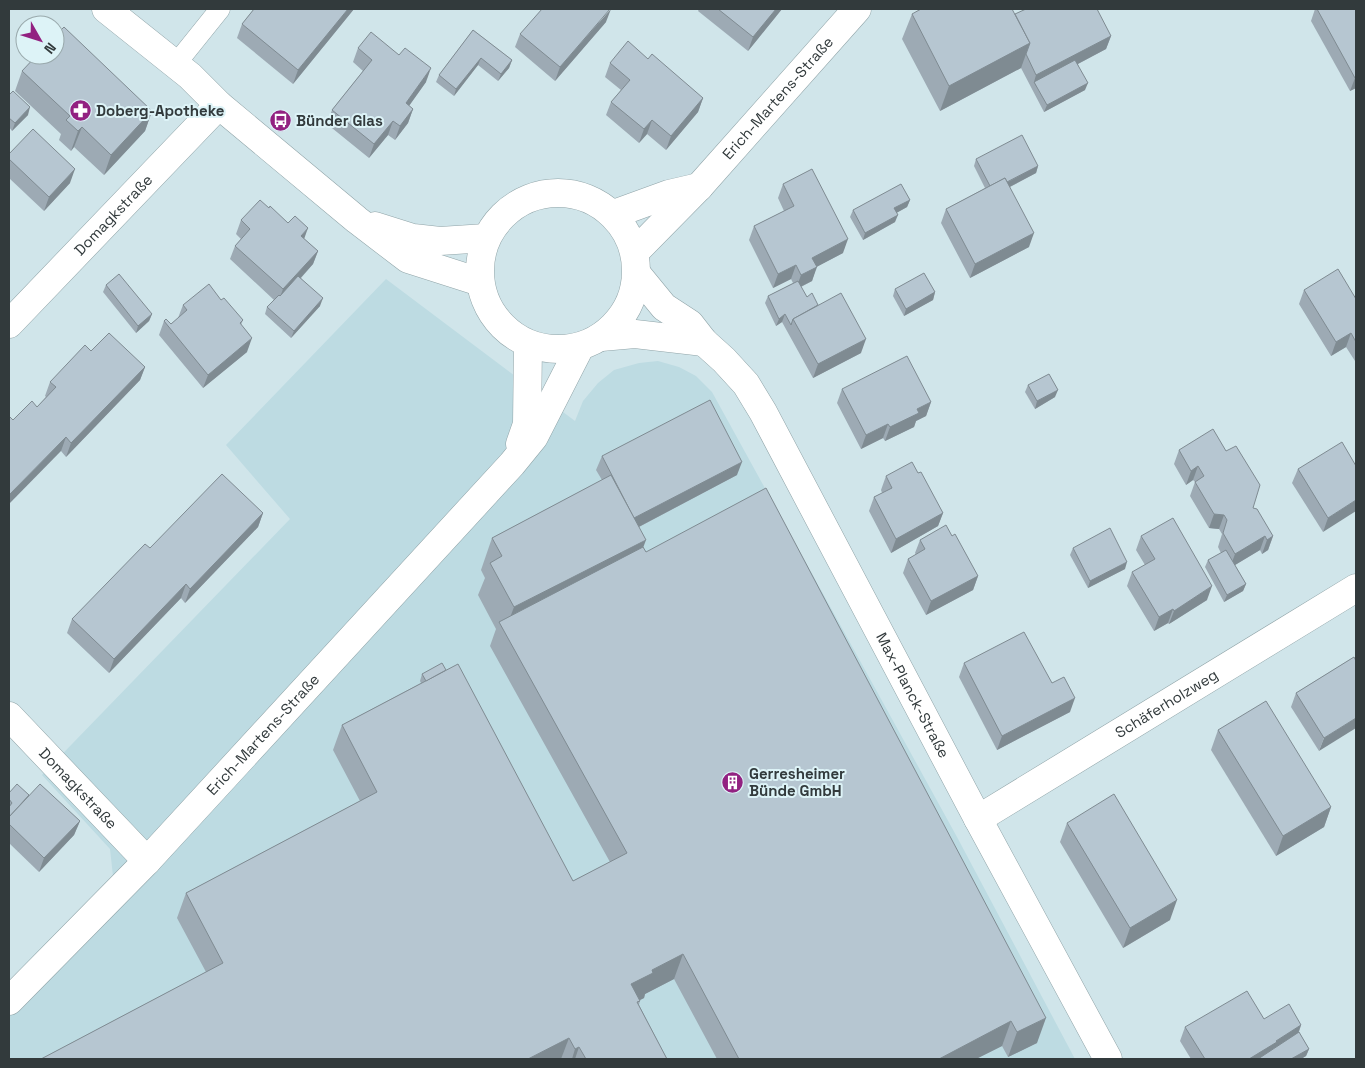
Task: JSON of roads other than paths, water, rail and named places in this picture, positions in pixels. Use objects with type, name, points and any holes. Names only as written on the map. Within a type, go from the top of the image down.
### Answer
[{"type":"street","points":[[106,9],[190,76],[219,105],[357,220],[408,259],[480,282]]},
{"type":"street","name":"Erich-Martens-Straße","points":[[636,263],[851,11]]},
{"type":"street","name":"Domagkstraße","points":[[9,324],[219,105]]},
{"type":"street","points":[[614,214],[669,194],[699,187]]},
{"type":"street","points":[[591,342],[616,325],[634,293],[636,263],[628,232],[614,214],[594,200],[570,193],[544,193],[521,202],[501,217],[486,238],[480,260],[480,282],[486,302],[496,319],[511,334],[528,344],[545,349],[563,350],[591,342],[636,334],[704,342]]},
{"type":"street","points":[[357,220],[413,238],[440,240],[486,238]]},
{"type":"street","name":"Max-Planck-Straße","points":[[636,263],[664,307],[690,324],[704,342],[724,360],[746,384],[763,412],[978,820],[1108,1059]]},
{"type":"street","name":"Erich-Martens-Straße","points":[[9,1001],[147,860],[512,464],[534,437],[591,342]]},
{"type":"street","name":"Erich-Martens-Straße","points":[[512,464],[527,424],[528,344]]},
{"type":"street","name":"Schäferholzweg","points":[[978,820],[1356,588]]},
{"type":"street","name":"Domagkstraße","points":[[9,716],[147,860]]},
{"type":"lane","points":[[175,65],[220,9]]},
{"type":"place","name":"Doberg-Apotheke","points":[[80,111]]},
{"type":"place","name":"Bünder Glas","points":[[280,121]]},
{"type":"place","name":"Gerresheimer Bünde GmbH","points":[[733,783]]}]
